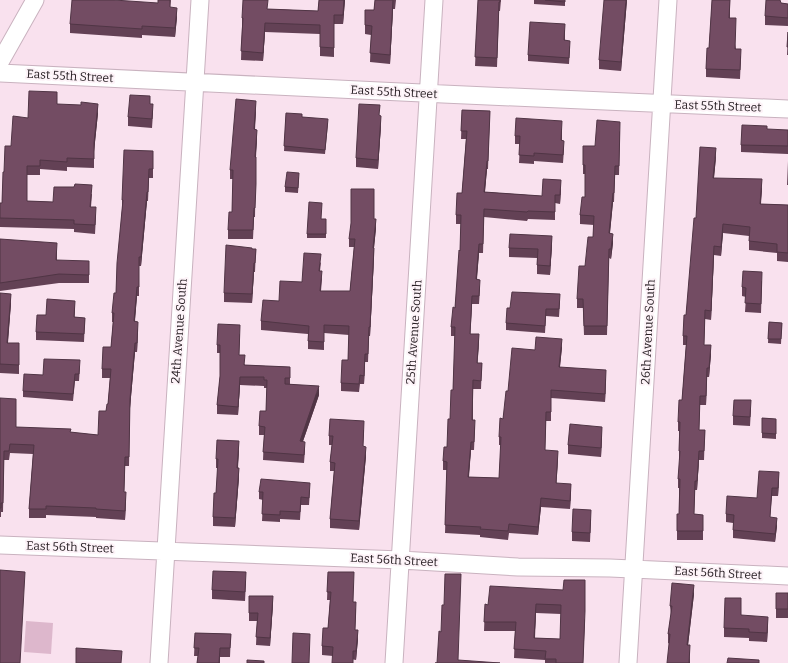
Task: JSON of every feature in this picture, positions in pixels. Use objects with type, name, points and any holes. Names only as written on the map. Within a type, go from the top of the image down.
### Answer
[{"type":"street","points":[[0,62],[35,0]]},
{"type":"street","name":"24th Avenue South","points":[[159,663],[200,0]]},
{"type":"street","name":"25th Avenue South","points":[[394,663],[434,0]]},
{"type":"street","name":"26th Avenue South","points":[[628,663],[668,0]]},
{"type":"street","name":"East 55th Street","points":[[0,73],[429,94],[788,109]]},
{"type":"street","name":"East 56th Street","points":[[0,544],[401,560],[518,567],[610,568],[788,576]]},
{"type":"shaded area","points":[[26,621],[53,623],[51,654],[24,652]]},
{"type":"building","points":[[72,0],[114,0],[158,3],[158,0],[170,0],[170,7],[177,8],[175,28],[142,26],[142,29],[70,24]]},
{"type":"building","points":[[243,0],[268,0],[267,9],[318,11],[319,0],[344,0],[343,15],[334,15],[334,48],[320,47],[320,25],[265,23],[263,53],[241,51]]},
{"type":"building","points":[[375,0],[393,0],[390,55],[370,53],[372,26],[365,25],[365,10],[374,10]]},
{"type":"building","points":[[478,0],[500,0],[497,58],[475,57]]},
{"type":"building","points":[[545,0],[565,0],[565,2]]},
{"type":"building","points":[[604,0],[626,0],[621,62],[599,60]]},
{"type":"building","points":[[712,0],[730,0],[729,18],[736,18],[735,49],[741,49],[740,70],[706,69]]},
{"type":"building","points":[[766,0],[780,0],[781,3],[788,4],[788,18],[765,16]]},
{"type":"building","points":[[530,22],[565,24],[564,40],[570,41],[569,58],[528,55]]},
{"type":"building","points":[[29,91],[57,92],[57,104],[81,105],[81,102],[98,104],[94,159],[67,158],[67,162],[40,160],[40,166],[27,166],[27,201],[53,202],[54,187],[74,187],[75,184],[92,185],[90,207],[96,207],[95,225],[74,224],[74,220],[0,218],[5,146],[11,146],[13,116],[28,118]]},
{"type":"building","points":[[130,95],[150,96],[150,104],[153,104],[152,119],[128,117]]},
{"type":"building","points":[[236,99],[256,101],[254,129],[257,130],[255,157],[256,184],[253,230],[228,230],[229,212],[232,212],[233,170],[230,170]]},
{"type":"building","points":[[359,104],[380,105],[379,115],[381,116],[378,160],[356,158]]},
{"type":"building","points":[[462,110],[490,111],[488,161],[484,192],[542,196],[543,179],[561,180],[560,195],[555,195],[555,212],[484,209],[483,244],[479,244],[476,279],[480,280],[479,296],[472,296],[470,334],[479,334],[477,363],[482,363],[481,381],[473,380],[472,420],[475,420],[474,442],[471,442],[468,477],[499,478],[501,437],[499,437],[500,418],[503,419],[506,391],[508,391],[512,348],[535,350],[536,337],[562,339],[559,367],[606,370],[605,394],[551,390],[551,412],[546,412],[545,450],[558,451],[556,483],[571,484],[570,501],[541,498],[538,527],[509,524],[508,531],[480,529],[481,527],[445,525],[447,462],[443,461],[444,447],[447,447],[451,390],[453,390],[455,327],[451,327],[453,307],[455,308],[459,250],[460,251],[461,215],[456,215],[457,193],[462,193],[467,131],[461,131]]},
{"type":"building","points":[[286,113],[302,114],[302,117],[328,119],[325,150],[284,146]]},
{"type":"building","points":[[516,118],[562,121],[561,140],[564,141],[563,155],[534,153],[534,156],[519,155],[520,136],[515,136]]},
{"type":"building","points":[[597,120],[620,122],[619,166],[615,166],[614,193],[609,233],[613,234],[611,249],[609,249],[607,326],[584,326],[583,299],[577,299],[579,266],[585,266],[588,237],[593,237],[594,216],[580,215],[582,197],[585,197],[585,165],[583,165],[583,146],[595,146]]},
{"type":"building","points":[[742,125],[767,126],[767,129],[788,130],[788,146],[741,145]]},
{"type":"building","points":[[700,147],[716,148],[713,178],[762,179],[760,204],[788,205],[788,253],[777,252],[777,244],[749,241],[750,227],[723,224],[721,247],[714,246],[711,311],[705,310],[704,345],[711,345],[709,368],[707,368],[706,396],[700,396],[699,430],[705,430],[704,451],[699,451],[697,481],[695,481],[694,514],[703,515],[703,531],[677,531],[680,479],[678,479],[680,451],[680,422],[678,422],[679,400],[682,400],[687,336],[683,336],[684,315],[686,315],[694,218],[696,218]]},
{"type":"building","points":[[124,150],[153,151],[153,169],[149,169],[141,257],[139,257],[139,287],[137,287],[134,321],[138,322],[130,399],[129,457],[125,457],[125,511],[46,506],[46,509],[29,509],[34,445],[10,444],[9,451],[4,451],[3,503],[1,503],[0,508],[0,398],[16,399],[16,427],[71,429],[70,432],[98,435],[99,411],[106,411],[108,404],[111,369],[102,369],[103,347],[111,347],[114,313],[112,313],[114,293],[116,293],[117,263],[123,200]]},
{"type":"building","points":[[287,172],[299,173],[298,188],[285,187]]},
{"type":"building","points":[[351,189],[374,189],[374,219],[376,219],[373,248],[368,354],[365,354],[364,376],[360,375],[359,384],[341,383],[342,360],[348,360],[349,326],[324,325],[324,342],[308,341],[309,326],[261,321],[263,300],[279,301],[280,281],[302,282],[304,253],[321,254],[319,271],[322,271],[320,291],[350,291],[355,239],[349,239],[351,223]]},
{"type":"building","points":[[309,202],[322,203],[321,219],[326,219],[326,234],[307,234]]},
{"type":"building","points":[[510,234],[552,236],[550,266],[537,265],[538,249],[509,248]]},
{"type":"building","points":[[0,239],[57,243],[56,260],[89,261],[89,275],[59,274],[0,283]]},
{"type":"building","points":[[226,245],[256,249],[252,294],[224,293]]},
{"type":"building","points":[[743,271],[762,272],[761,304],[745,303],[746,288],[742,287]]},
{"type":"building","points":[[512,292],[560,294],[559,309],[546,309],[545,326],[506,323],[507,308],[510,308]]},
{"type":"building","points":[[0,293],[11,294],[7,343],[19,343],[19,365],[0,364]]},
{"type":"building","points":[[47,299],[75,301],[74,317],[85,318],[84,334],[36,332],[37,315],[46,315]]},
{"type":"building","points":[[769,322],[782,323],[781,339],[768,339]]},
{"type":"building","points":[[218,324],[240,325],[239,355],[245,355],[244,365],[290,367],[290,378],[285,378],[285,384],[319,386],[300,441],[305,442],[304,455],[263,452],[265,427],[259,426],[260,411],[266,411],[267,380],[264,380],[264,377],[240,377],[238,407],[217,405],[220,376],[220,345],[217,345]]},
{"type":"building","points":[[44,359],[80,360],[79,374],[75,374],[73,394],[23,391],[24,374],[43,375]]},
{"type":"building","points":[[734,400],[751,400],[750,417],[733,416]]},
{"type":"building","points":[[762,418],[776,419],[776,434],[762,433]]},
{"type":"building","points":[[330,419],[364,421],[363,446],[366,447],[359,521],[330,519],[335,463],[330,462],[333,436],[329,436]]},
{"type":"building","points":[[570,424],[602,427],[601,448],[568,445]]},
{"type":"building","points":[[217,440],[239,441],[237,468],[239,468],[235,518],[213,517],[218,459],[216,459]]},
{"type":"building","points":[[759,471],[779,472],[778,488],[772,488],[770,517],[777,518],[775,534],[733,530],[734,515],[726,514],[727,496],[757,498]]},
{"type":"building","points":[[261,479],[310,483],[309,498],[301,497],[300,512],[280,511],[280,515],[262,514],[263,492],[259,492]]},
{"type":"building","points":[[573,509],[591,510],[590,533],[572,532]]},
{"type":"building","points":[[0,570],[25,572],[20,663],[0,663]]},
{"type":"building","points":[[213,571],[246,572],[245,592],[212,590]]},
{"type":"building","points":[[328,572],[354,572],[353,602],[356,602],[355,630],[358,630],[356,651],[353,651],[353,663],[332,663],[333,647],[322,646],[323,628],[328,628],[331,592],[327,592]]},
{"type":"building","points":[[445,574],[461,574],[458,660],[500,663],[437,663],[439,631],[441,632],[442,605],[444,605]]},
{"type":"building","points":[[564,580],[585,580],[583,663],[556,663],[556,659],[545,659],[546,651],[514,649],[516,622],[484,622],[485,604],[488,605],[490,586],[563,590]],"holes":[[[536,604],[561,605],[560,639],[534,638]]]},
{"type":"building","points":[[672,583],[694,585],[687,645],[690,645],[689,663],[667,663],[670,634],[668,634],[672,606],[670,606]]},
{"type":"building","points":[[776,593],[788,593],[788,609],[776,609]]},
{"type":"building","points":[[249,596],[273,596],[270,638],[256,637],[258,613],[249,613]]},
{"type":"building","points":[[725,598],[741,598],[741,615],[768,617],[767,633],[749,632],[749,629],[724,628]]},
{"type":"building","points":[[195,633],[231,634],[230,648],[220,648],[219,663],[197,663],[199,648],[194,648]]},
{"type":"building","points":[[293,633],[310,634],[309,663],[292,663]]},
{"type":"building","points":[[76,648],[122,651],[121,663],[76,663]]},
{"type":"building","points":[[728,658],[759,660],[759,663],[727,663]]},
{"type":"building","points":[[247,660],[264,661],[264,663],[247,663]]}]
